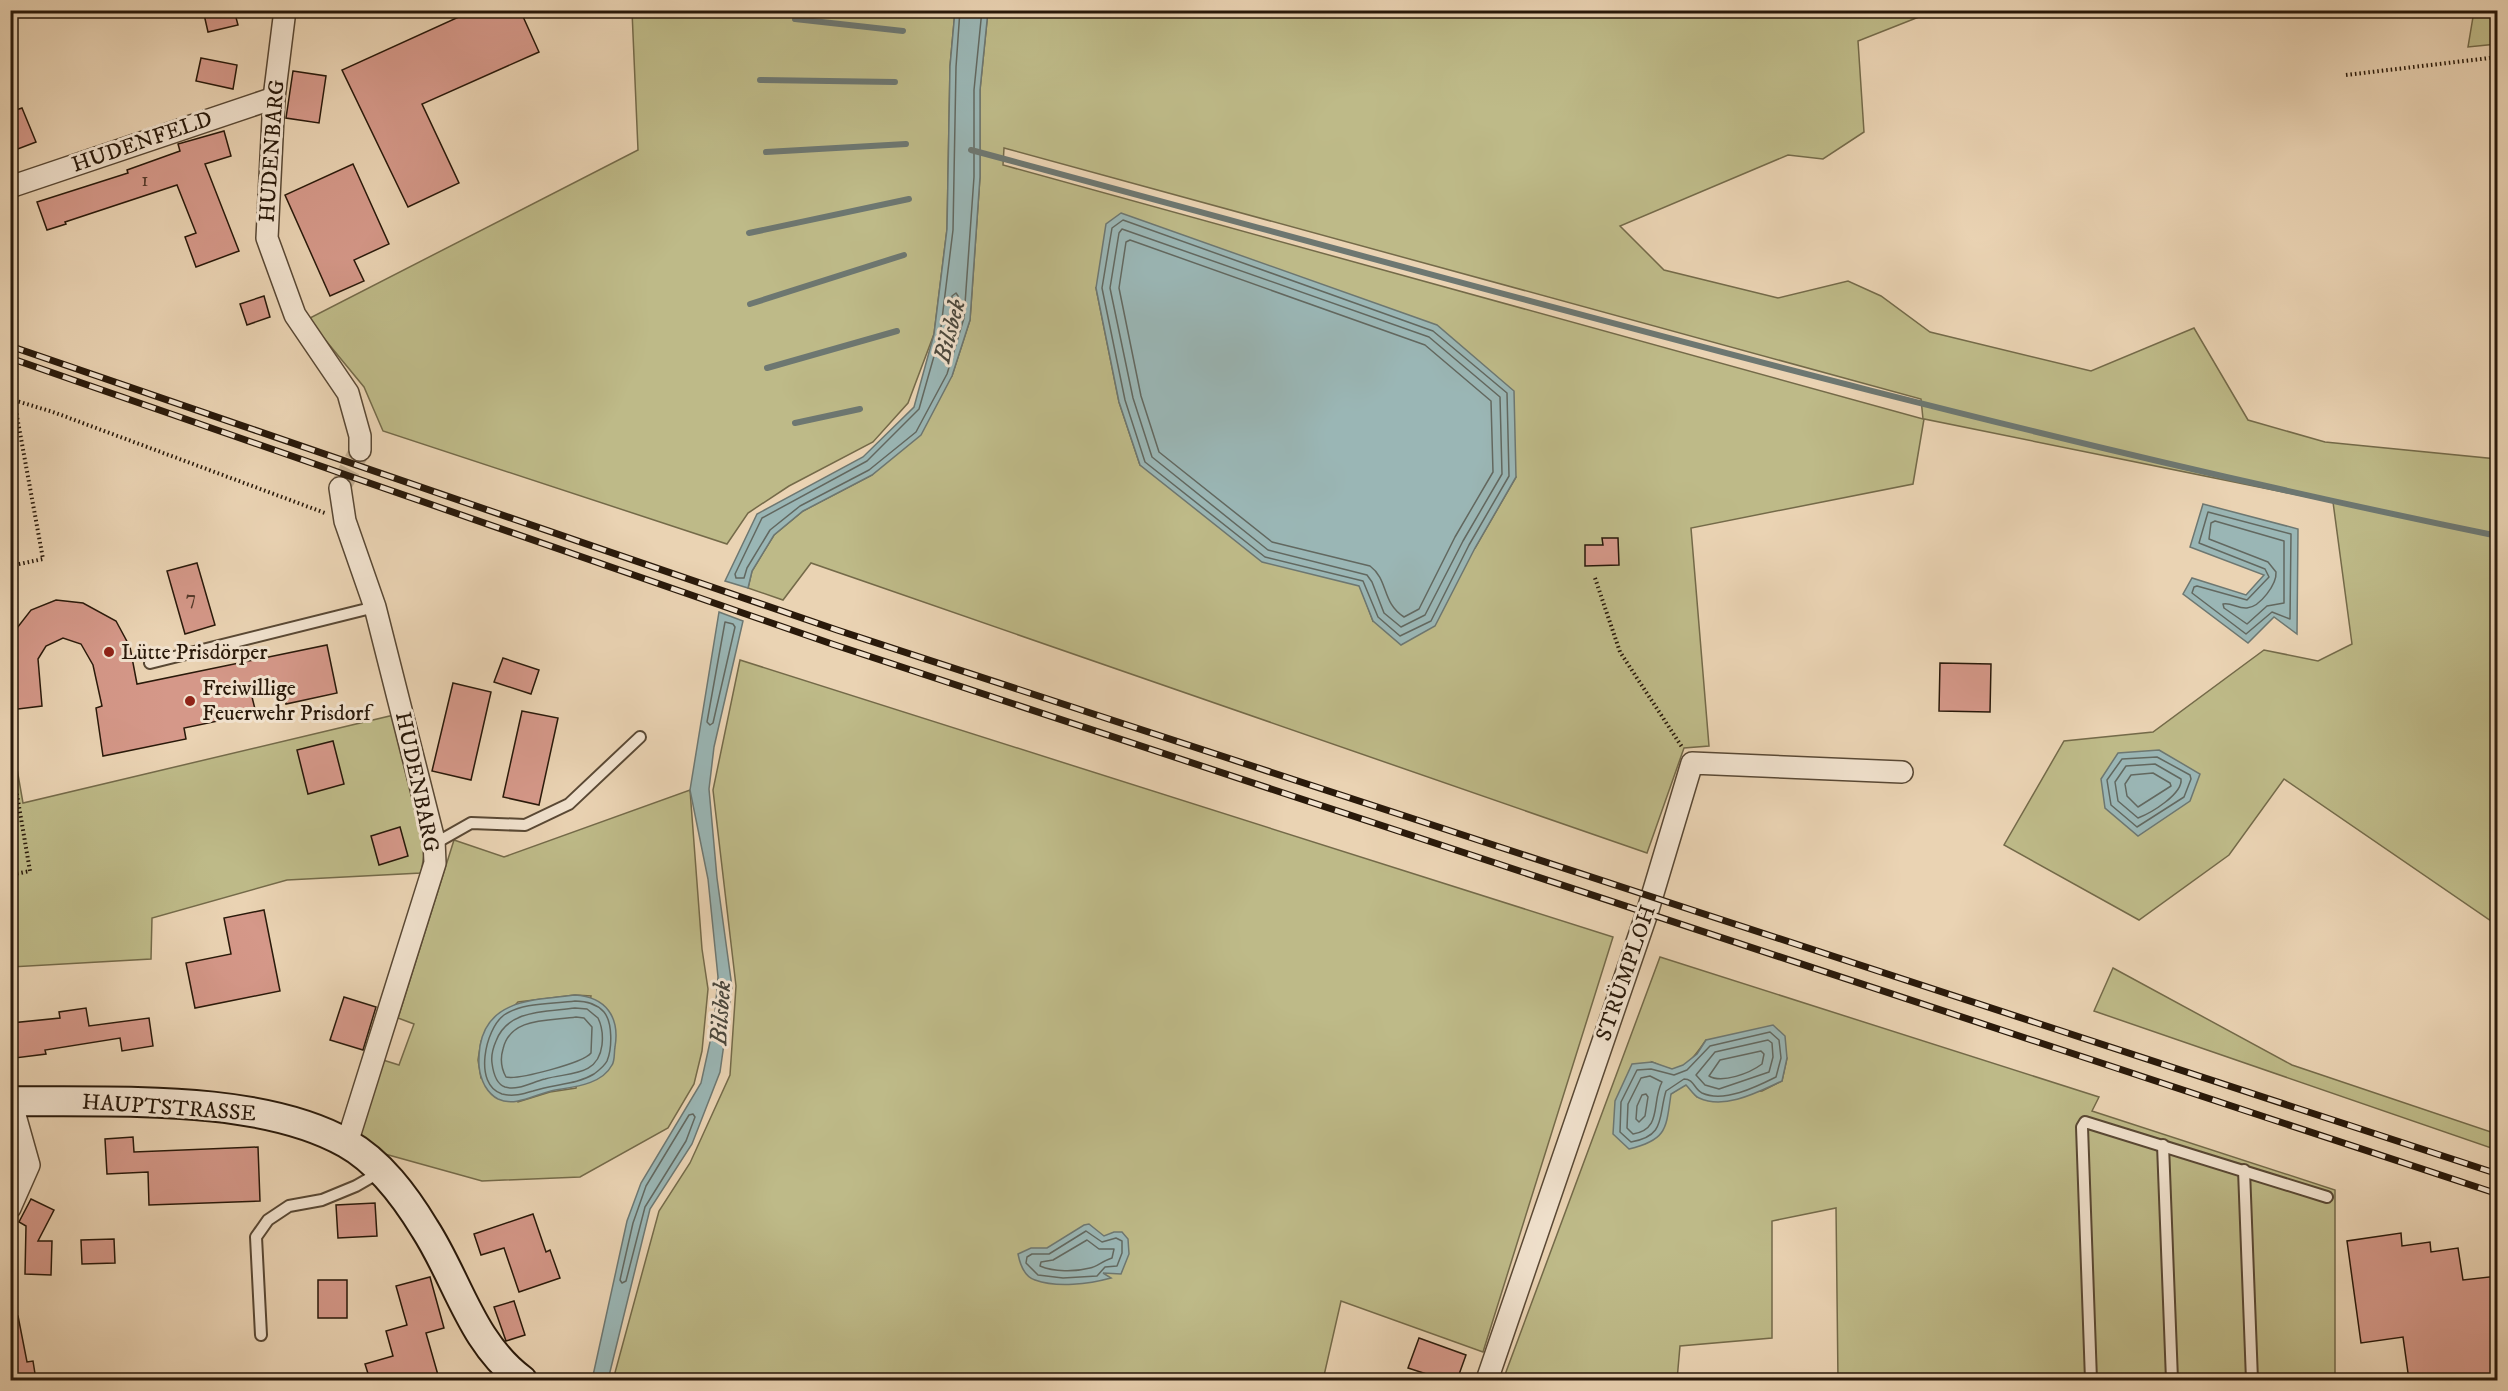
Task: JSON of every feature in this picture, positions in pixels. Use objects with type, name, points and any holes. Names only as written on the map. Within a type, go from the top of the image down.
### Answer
[{"type":"main road","name":"HAUPTSTRASSE","points":[[11,1101],[220,1107],[304,1124],[347,1143],[382,1171],[405,1197],[428,1232],[470,1318],[491,1350],[515,1380]]},
{"type":"street","name":"HUDENBARG","points":[[285,10],[274,98],[267,238],[295,315],[348,393],[360,436],[360,450]]},
{"type":"street","name":"HUDENFELD","points":[[10,187],[274,98]]},
{"type":"street","name":"HUDENBARG","points":[[340,488],[345,521],[375,607],[434,844],[435,863],[347,1143]]},
{"type":"street","points":[[1692,763],[1902,772]]},
{"type":"street","name":"STRÜMPLOH","points":[[1487,1380],[1647,913],[1692,763]]},
{"type":"street","points":[[10,1208],[29,1165],[11,1101]]},
{"type":"lane","points":[[150,663],[375,607]]},
{"type":"lane","points":[[434,844],[471,823],[525,825],[569,804],[640,737]]},
{"type":"lane","points":[[2091,1380],[2082,1127],[2085,1122],[2327,1197]]},
{"type":"lane","points":[[2163,1145],[2172,1380]]},
{"type":"lane","points":[[2244,1170],[2252,1380]]},
{"type":"lane","points":[[261,1335],[256,1237],[268,1220],[288,1206],[322,1200],[356,1186],[382,1171]]},
{"type":"path","points":[[2346,75],[2498,57]]},
{"type":"path","points":[[10,566],[44,559],[12,400],[53,411],[345,521]]},
{"type":"path","points":[[1595,578],[1620,652],[1692,763]]},
{"type":"path","points":[[10,754],[30,871],[10,875]]},
{"type":"shaded area","points":[[632,11],[955,11],[950,66],[947,229],[934,334],[908,403],[873,442],[789,486],[748,513],[727,544],[383,431],[364,387],[308,319],[638,150]]},
{"type":"shaded area","points":[[988,11],[1934,11],[1858,41],[1864,132],[1823,159],[1788,155],[1620,226],[1664,270],[1778,298],[1848,281],[1881,296],[1930,332],[2091,371],[2194,328],[2248,420],[2325,442],[2497,459],[2497,925],[2284,779],[2229,855],[2139,920],[2004,845],[2064,741],[2153,732],[2264,650],[2318,661],[2352,644],[2333,502],[1924,419],[1913,484],[1691,528],[1709,746],[1684,748],[1647,853],[811,563],[783,600],[748,588],[752,571],[774,535],[803,511],[872,475],[952,376],[970,320],[980,177],[980,90]],"holes":[[[1004,148],[1921,399],[1923,419],[1003,165]],[[1096,288],[1516,477],[1475,548],[1373,621],[1360,586],[1140,465],[1119,402]]]},
{"type":"shaded area","points":[[2474,11],[2497,11],[2497,44],[2468,47]]},
{"type":"shaded area","points":[[740,660],[1613,937],[1483,1352],[1341,1301],[1323,1380],[613,1380],[659,1211],[690,1163],[730,1075],[736,986],[713,790]]},
{"type":"shaded area","points":[[394,715],[425,848],[421,873],[287,880],[152,918],[151,959],[11,967],[10,729],[23,803]]},
{"type":"shaded area","points":[[690,790],[702,949],[708,989],[702,1051],[694,1084],[668,1128],[580,1177],[482,1181],[385,1154],[360,1137],[383,1060],[399,1065],[414,1024],[398,1018],[454,840],[504,857]],"holes":[[[575,995],[591,996],[576,1088],[550,1092],[518,1102],[481,1078],[478,1060],[481,1041],[518,1002]]]},
{"type":"shaded area","points":[[1660,957],[2099,1097],[2092,1111],[2335,1190],[2335,1380],[1838,1380],[1836,1208],[1772,1221],[1772,1338],[1680,1346],[1677,1380],[1503,1380]],"holes":[[[1706,1040],[1787,1058],[1782,1081],[1762,1091],[1697,1097],[1686,1084],[1671,1094],[1652,1062],[1672,1069],[1683,1066],[1692,1059]]]},
{"type":"shaded area","points":[[2113,968],[2292,1065],[2497,1134],[2497,1150],[2094,1011]]},
{"type":"water","name":"Bilsbek","points":[[955,11],[988,11],[980,90],[980,177],[970,320],[952,376],[921,435],[872,475],[803,511],[774,535],[752,571],[748,588],[725,581],[757,514],[863,457],[914,407],[934,334],[947,229],[950,66]]},
{"type":"water","points":[[1121,213],[1437,325],[1514,391],[1516,477],[1475,548],[1435,626],[1401,645],[1373,621],[1359,586],[1262,562],[1140,465],[1119,402],[1096,288],[1106,224]]},
{"type":"water","points":[[2203,504],[2298,529],[2297,634],[2274,617],[2248,643],[2183,594],[2192,578],[2246,595],[2264,575],[2190,547]]},
{"type":"water","name":"Bilsbek","points":[[719,612],[743,621],[714,747],[709,789],[717,878],[732,987],[720,1072],[692,1144],[650,1209],[608,1380],[592,1380],[627,1221],[641,1183],[701,1083],[714,1024],[718,977],[708,879],[690,790]]},
{"type":"water","points":[[2159,750],[2200,774],[2190,801],[2138,836],[2105,808],[2101,779],[2118,753]]},
{"type":"water","points":[[575,995],[603,1004],[613,1018],[616,1036],[614,1059],[607,1072],[584,1084],[518,1101],[498,1099],[487,1090],[480,1072],[480,1046],[485,1030],[493,1018],[516,1004]]},
{"type":"water","points":[[1773,1025],[1785,1036],[1787,1058],[1782,1081],[1741,1098],[1720,1102],[1699,1098],[1686,1085],[1671,1094],[1666,1124],[1658,1137],[1651,1142],[1629,1149],[1613,1134],[1615,1101],[1632,1064],[1652,1062],[1672,1069],[1683,1065],[1697,1054],[1706,1040]]},
{"type":"water","points":[[1089,1224],[1104,1236],[1122,1232],[1128,1239],[1129,1254],[1121,1274],[1103,1273],[1111,1278],[1093,1282],[1053,1284],[1035,1280],[1026,1273],[1018,1254],[1031,1248],[1047,1248]]},
{"type":"building","points":[[203,10],[234,10],[238,25],[208,32]]},
{"type":"building","points":[[474,10],[520,10],[539,52],[422,104],[459,183],[408,207],[342,70]]},
{"type":"building","points":[[201,58],[237,65],[233,89],[196,81]]},
{"type":"building","points":[[293,71],[326,76],[319,123],[286,118]]},
{"type":"building","points":[[22,108],[36,142],[10,152],[10,112]]},
{"type":"building","points":[[224,131],[231,156],[205,164],[239,251],[196,267],[185,237],[196,233],[177,185],[47,230],[37,202],[128,173],[127,170],[180,151],[178,144]]},
{"type":"building","points":[[353,164],[389,244],[354,260],[364,281],[330,296],[285,195]]},
{"type":"building","points":[[264,296],[270,317],[247,325],[240,304]]},
{"type":"building","points":[[1602,538],[1618,538],[1619,565],[1585,566],[1585,545],[1603,545]]},
{"type":"building","points":[[197,563],[215,625],[185,634],[167,571]]},
{"type":"building","name":"Freiwillige Feuerwehr Prisdorf","points":[[56,600],[83,603],[116,621],[130,647],[137,684],[327,645],[337,693],[286,704],[283,690],[252,697],[256,713],[184,728],[186,739],[103,756],[96,708],[102,706],[93,665],[81,644],[63,638],[46,646],[38,659],[42,706],[10,710],[10,637],[31,610]]},
{"type":"building","points":[[503,658],[539,670],[531,694],[494,682]]},
{"type":"building","points":[[1940,663],[1991,664],[1990,712],[1939,711]]},
{"type":"building","points":[[453,683],[491,692],[471,780],[432,771]]},
{"type":"building","points":[[522,711],[558,718],[539,805],[503,797]]},
{"type":"building","points":[[333,741],[344,784],[308,794],[297,750]]},
{"type":"building","points":[[400,827],[408,856],[379,865],[371,836]]},
{"type":"building","points":[[264,910],[280,991],[195,1008],[186,963],[231,954],[224,918]]},
{"type":"building","points":[[344,997],[376,1007],[363,1050],[330,1040]]},
{"type":"building","points":[[86,1008],[89,1026],[149,1018],[153,1046],[122,1051],[120,1038],[45,1050],[46,1054],[15,1058],[11,1023],[60,1018],[59,1012]]},
{"type":"building","points":[[133,1137],[134,1152],[258,1147],[260,1201],[149,1205],[148,1172],[107,1174],[105,1139]]},
{"type":"building","points":[[31,1199],[54,1210],[38,1241],[52,1241],[51,1275],[25,1274],[26,1226],[19,1222]]},
{"type":"building","points":[[375,1203],[377,1236],[338,1238],[336,1205]]},
{"type":"building","points":[[533,1214],[546,1252],[550,1250],[560,1278],[519,1292],[504,1248],[481,1255],[474,1234]]},
{"type":"building","points":[[2401,1233],[2402,1246],[2430,1242],[2431,1252],[2458,1248],[2463,1280],[2498,1276],[2498,1380],[2409,1380],[2403,1337],[2361,1343],[2347,1241]]},
{"type":"building","points":[[114,1239],[115,1263],[82,1264],[81,1240]]},
{"type":"building","points":[[430,1277],[444,1328],[426,1333],[438,1375],[418,1380],[370,1380],[365,1364],[393,1356],[386,1331],[407,1325],[396,1286]]},
{"type":"building","points":[[318,1280],[347,1280],[347,1318],[318,1318]]},
{"type":"building","points":[[514,1301],[525,1335],[506,1341],[494,1307]]},
{"type":"building","points":[[18,1316],[27,1362],[33,1361],[36,1380],[10,1380],[10,1317]]},
{"type":"building","points":[[1419,1338],[1466,1355],[1457,1380],[1445,1380],[1408,1368]]},
{"type":"waterway","points":[[795,19],[903,31]]},
{"type":"waterway","points":[[760,80],[895,82]]},
{"type":"waterway","points":[[766,152],[906,144]]},
{"type":"waterway","points":[[971,150],[1922,404],[2113,451],[2498,536]]},
{"type":"waterway","points":[[749,233],[909,199]]},
{"type":"waterway","points":[[750,304],[904,255]]},
{"type":"waterway","points":[[767,368],[897,331]]},
{"type":"waterway","points":[[795,423],[860,409]]},
{"type":"tunnel","points":[[340,488],[360,450]]},
{"type":"railway","points":[[10,346],[837,630],[2498,1174]]},
{"type":"railway","points":[[10,358],[832,644],[2498,1194]]},
{"type":"place","name":"Lütte Prisdörper","points":[[109,652]]},
{"type":"place","name":"Freiwillige Feuerwehr Prisdorf","points":[[190,701]]}]
